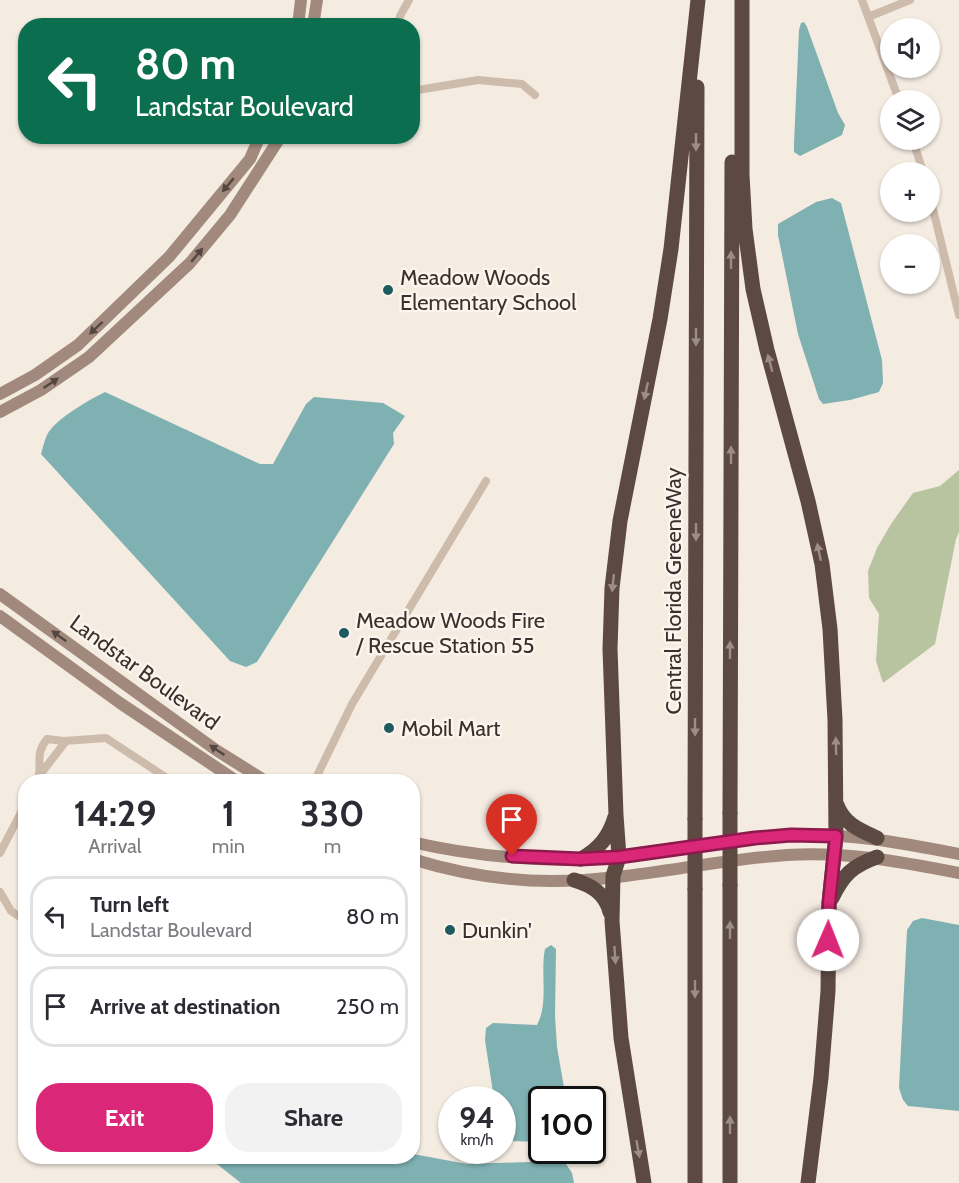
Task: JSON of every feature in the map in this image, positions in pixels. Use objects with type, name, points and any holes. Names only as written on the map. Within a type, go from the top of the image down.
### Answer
[{"type":"highway","points":[[644,1183],[621,1038],[612,921],[613,876],[619,857],[610,649],[612,588],[624,501],[660,320],[671,249],[699,0]]},
{"type":"highway","name":"Central Florida GreeneWay","points":[[695,1183],[696,170],[699,0]]},
{"type":"highway","points":[[730,1183],[732,107],[735,0]]},
{"type":"highway","points":[[742,0],[742,175],[745,229],[753,289],[808,501],[822,564],[830,629],[835,720],[836,836],[829,903],[828,991],[822,1067],[808,1183]]},
{"type":"highway","points":[[837,805],[847,822],[877,838]]},
{"type":"highway","points":[[580,859],[592,853],[603,843],[616,815]]},
{"type":"highway","points":[[829,903],[845,876],[862,862],[877,857]]},
{"type":"highway","points":[[574,880],[597,890],[609,906],[612,921]]},
{"type":"street","points":[[299,18],[301,0]]},
{"type":"street","points":[[314,18],[317,0]]},
{"type":"street","points":[[400,18],[409,0]]},
{"type":"street","points":[[862,0],[895,90]]},
{"type":"street","points":[[868,17],[910,0]]},
{"type":"street","points":[[420,90],[478,81],[522,84],[535,95]]},
{"type":"street","points":[[0,394],[35,375],[78,345],[161,265],[250,159],[257,144]]},
{"type":"street","points":[[0,412],[41,390],[89,357],[190,263],[230,215],[276,144]]},
{"type":"street","points":[[936,222],[959,315]]},
{"type":"street","points":[[318,774],[352,704],[486,481]]},
{"type":"street","name":"Landstar Boulevard","points":[[0,594],[216,750],[254,774]]},
{"type":"street","name":"Landstar Boulevard","points":[[0,616],[120,703],[226,774]]},
{"type":"street","points":[[38,774],[40,748],[47,739],[66,741],[106,738],[161,774]]},
{"type":"street","points":[[42,774],[66,741]]},
{"type":"street","points":[[0,853],[18,818]]},
{"type":"street","points":[[420,844],[436,848],[512,856],[580,859],[619,857],[791,835],[877,838],[959,854]]},
{"type":"street","points":[[420,861],[493,876],[551,881],[613,876],[778,856],[877,857],[959,873]]},
{"type":"street","points":[[0,892],[11,911],[18,916]]},
{"type":"green space","points":[[959,470],[959,532],[935,644],[883,683],[876,661],[879,614],[869,598],[868,571],[877,548],[913,493],[940,486]]},
{"type":"water","points":[[804,22],[838,113],[845,125],[842,135],[800,156],[794,152],[794,144],[799,30],[801,23]]},
{"type":"water","points":[[832,198],[841,203],[882,360],[883,383],[879,392],[823,404],[819,399],[798,334],[778,235],[778,224],[816,202]]},
{"type":"water","points":[[105,392],[260,464],[273,464],[306,404],[314,397],[383,403],[405,416],[393,433],[394,444],[257,662],[246,667],[230,661],[41,454],[47,435],[57,423]]},
{"type":"water","points":[[922,918],[959,925],[959,1111],[908,1106],[899,1088],[907,930],[913,921]]},
{"type":"water","points":[[551,945],[556,949],[555,1016],[557,1047],[564,1086],[528,1086],[528,1142],[516,1141],[516,1086],[492,1086],[485,1040],[486,1028],[493,1023],[537,1025],[543,1007],[545,949]]},
{"type":"water","points":[[420,1155],[438,1159],[438,1164],[528,1162],[528,1164],[566,1164],[572,1173],[574,1183],[241,1183],[217,1164],[420,1164]]},
{"type":"place","name":"Meadow Woods Elementary School","points":[[388,290]]},
{"type":"place","name":"Meadow Woods Fire / Rescue Station 55","points":[[344,633]]},
{"type":"place","name":"Mobil Mart","points":[[389,728]]},
{"type":"place","name":"Dunkin'","points":[[450,930]]},
{"type":"route","points":[[512,856],[580,859],[619,857],[755,838],[791,835],[836,836],[829,903],[828,940]]}]
